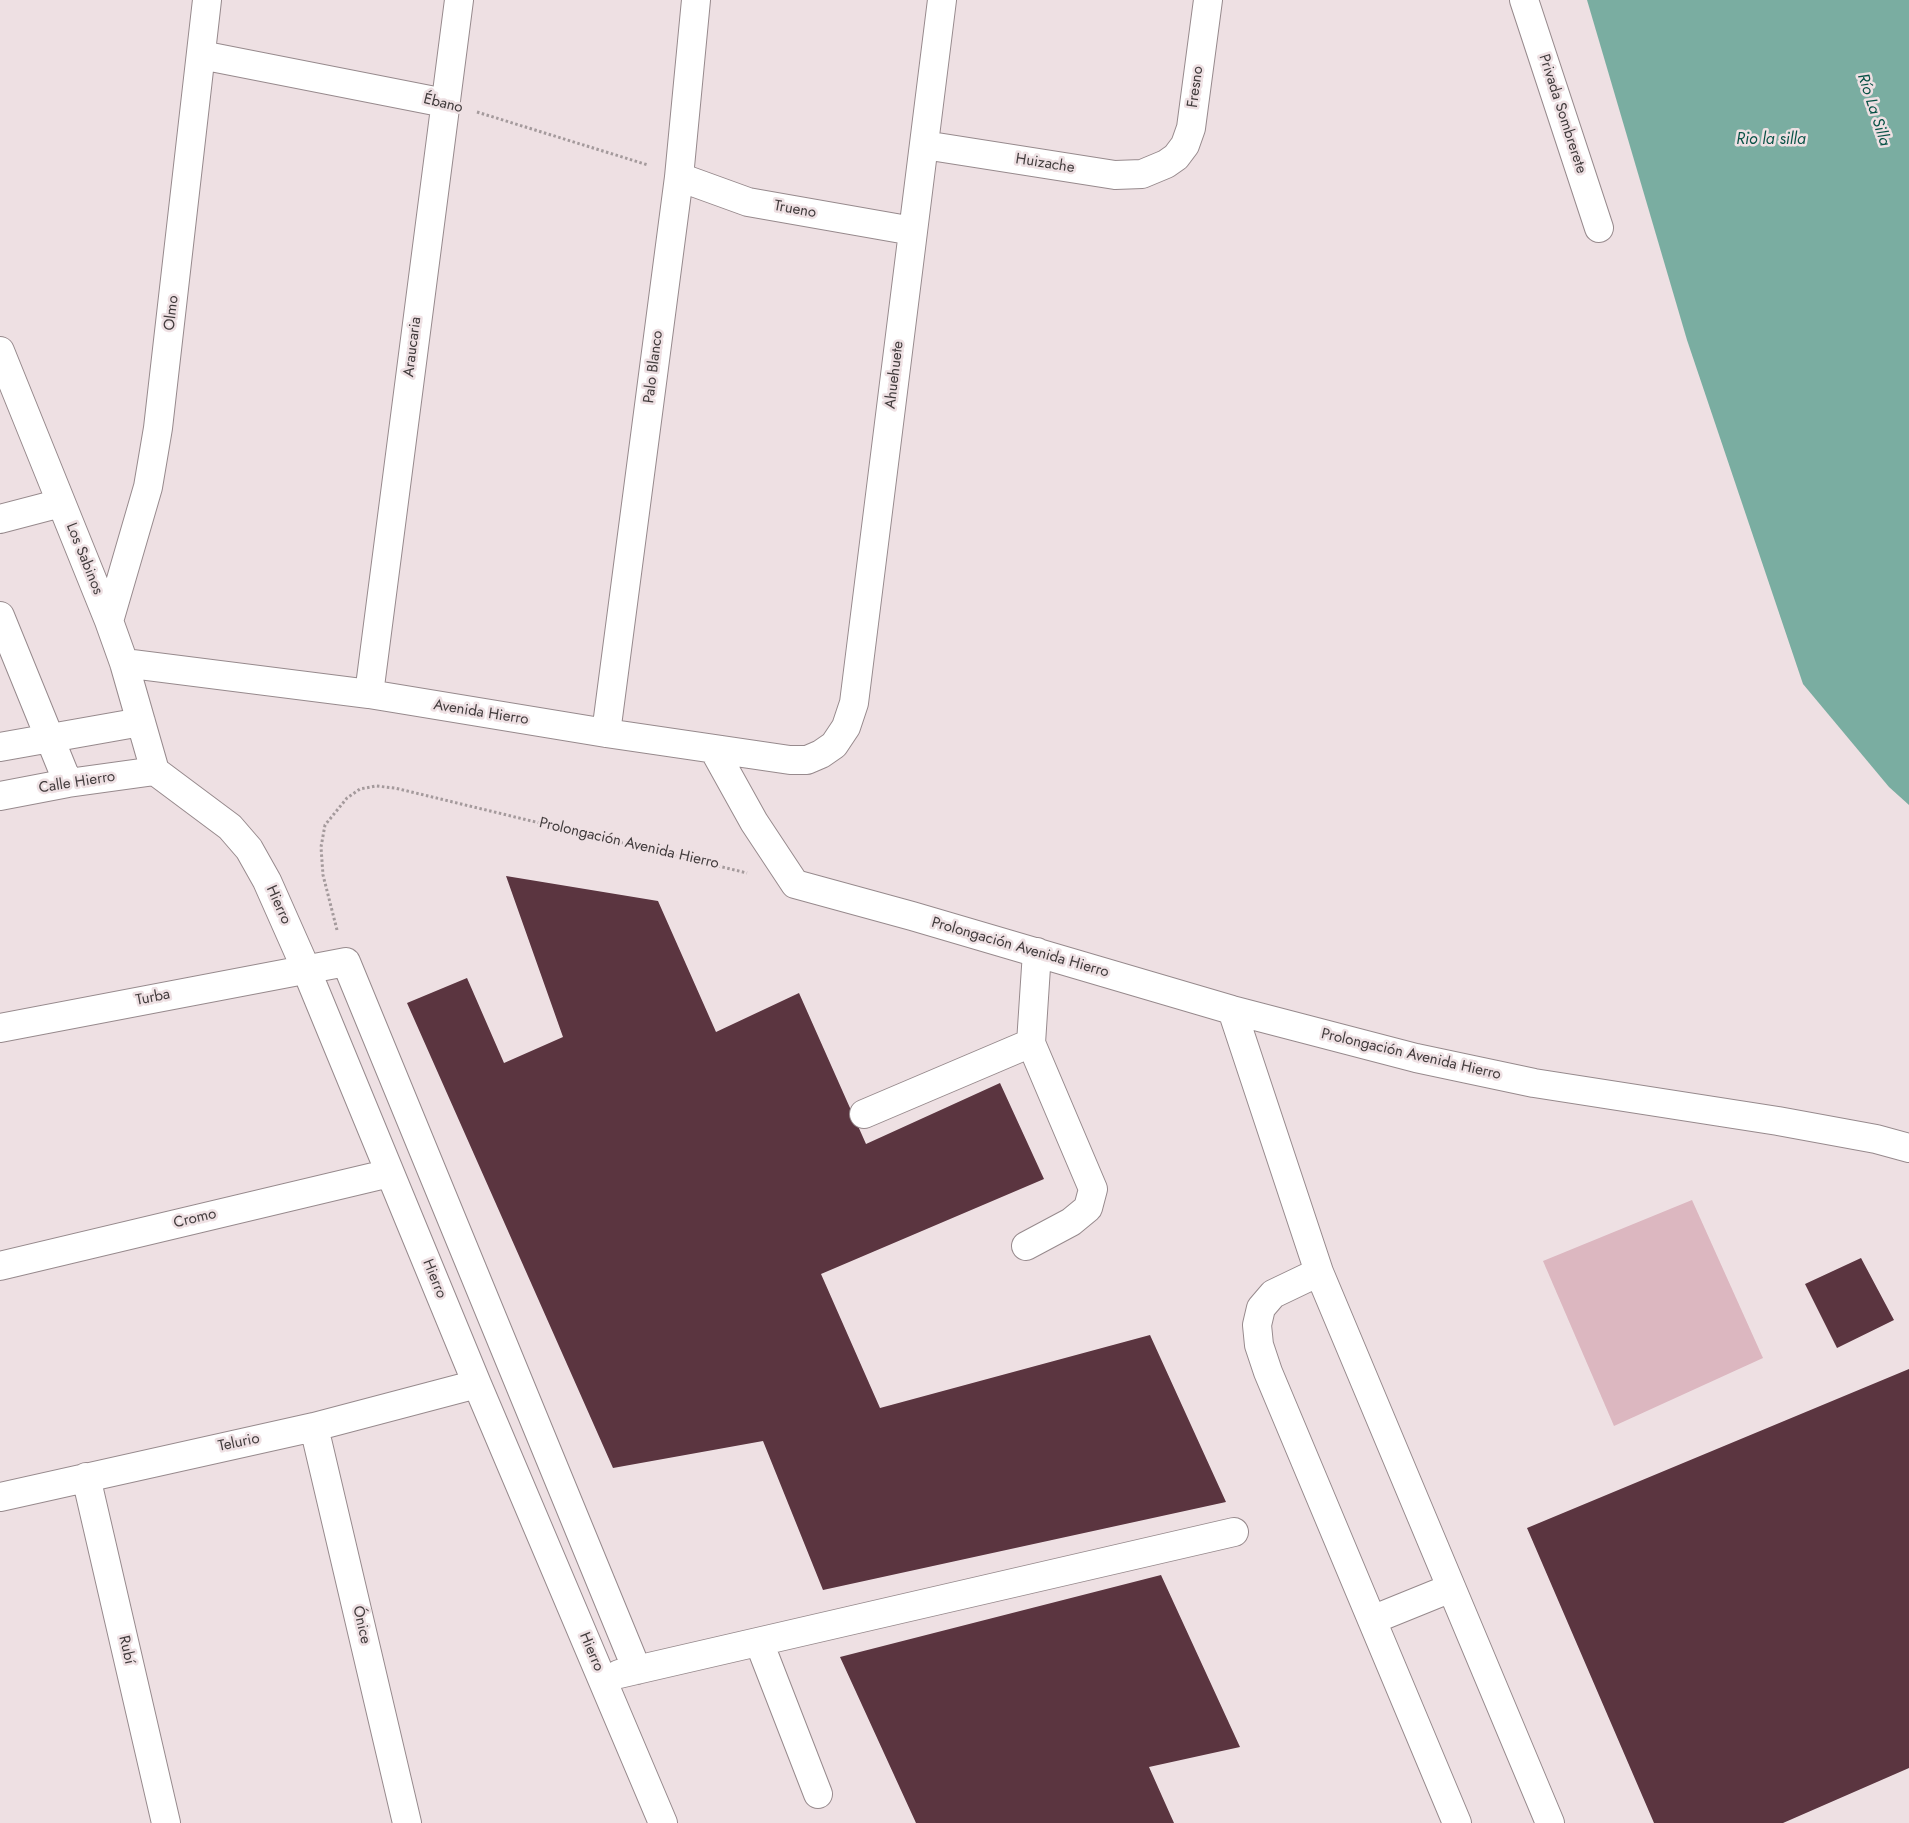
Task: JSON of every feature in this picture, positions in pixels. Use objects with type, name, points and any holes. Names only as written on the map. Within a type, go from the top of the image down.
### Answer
[{"type":"street","name":"Olmo","points":[[109,621],[148,487],[158,428],[207,0]]},
{"type":"street","name":"Araucaria","points":[[369,694],[458,0]]},
{"type":"street","name":"Palo Blanco","points":[[606,734],[679,177],[696,0]]},
{"type":"street","name":"Ahuehuete","points":[[834,745],[846,728],[854,703],[942,0]]},
{"type":"street","name":"Fresno","points":[[1166,164],[1176,157],[1185,144],[1191,128],[1208,0]]},
{"type":"street","name":"Privada Sombrerete","points":[[1524,0],[1600,228]]},
{"type":"street","name":"Ébano","points":[[201,55],[445,103]]},
{"type":"street","name":"Huizache","points":[[924,145],[1115,175],[1142,174],[1166,164]]},
{"type":"street","name":"Trueno","points":[[679,177],[748,202],[913,231]]},
{"type":"street","name":"Los Sabinos","points":[[0,351],[109,621],[124,663],[155,772]]},
{"type":"street","points":[[0,519],[61,503]]},
{"type":"street","points":[[0,616],[68,783]]},
{"type":"street","name":"Avenida Hierro","points":[[124,663],[369,694],[606,734],[799,760],[821,754],[834,745]]},
{"type":"street","points":[[0,747],[141,722]]},
{"type":"street","points":[[714,750],[754,822],[795,884]]},
{"type":"street","name":"Calle Hierro","points":[[0,796],[68,783],[155,772]]},
{"type":"street","name":"Hierro","points":[[155,772],[230,827],[250,849],[267,881],[306,969],[477,1384],[663,1823]]},
{"type":"street","name":"Prolongación Avenida Hierro","points":[[795,884],[1037,952],[1232,1010],[1416,1058],[1534,1083],[1778,1121],[1876,1139],[1909,1148]]},
{"type":"street","points":[[1026,1246],[1071,1222],[1088,1208],[1094,1189],[1031,1043],[1037,952]]},
{"type":"street","points":[[306,969],[346,962],[638,1670]]},
{"type":"street","name":"Turba","points":[[0,1028],[306,969]]},
{"type":"street","points":[[1232,1010],[1319,1272],[1550,1823]]},
{"type":"street","points":[[864,1114],[1031,1043]]},
{"type":"street","name":"Cromo","points":[[0,1266],[390,1173]]},
{"type":"street","points":[[1319,1272],[1273,1294],[1261,1308],[1257,1325],[1259,1345],[1268,1372],[1457,1823]]},
{"type":"street","name":"Telurio","points":[[0,1497],[314,1426],[477,1384]]},
{"type":"street","name":"Ónice","points":[[314,1426],[407,1823]]},
{"type":"street","name":"Rubí","points":[[86,1477],[166,1823]]},
{"type":"street","points":[[601,1677],[1234,1532]]},
{"type":"street","points":[[1372,1620],[1451,1588]]},
{"type":"street","points":[[759,1642],[818,1794]]},
{"type":"path","name":"Ébano","points":[[445,103],[630,158],[679,177]]},
{"type":"path","name":"Prolongación Avenida Hierro","points":[[346,962],[323,875],[320,847],[325,825],[334,811],[346,798],[360,789],[376,786],[395,788],[795,884]]},
{"type":"shaded area","points":[[1692,1200],[1763,1358],[1614,1426],[1543,1261]]},
{"type":"water","name":"Rio la silla","points":[[1587,0],[1909,0],[1909,805],[1889,787],[1803,684],[1687,340]]},
{"type":"building","points":[[506,876],[658,901],[716,1032],[799,993],[866,1144],[1000,1083],[1044,1179],[821,1274],[880,1408],[1150,1335],[1226,1502],[823,1590],[763,1441],[613,1468],[407,1003],[467,978],[504,1063],[563,1037]]},
{"type":"building","points":[[1861,1258],[1894,1320],[1837,1348],[1805,1284]]},
{"type":"building","points":[[1909,1369],[1909,1768],[1783,1823],[1654,1823],[1527,1528]]},
{"type":"building","points":[[1161,1575],[1240,1747],[1149,1767],[1174,1823],[916,1823],[840,1657]]},
{"type":"water label","name":"Río La Silla","points":[[1873,110]]}]
